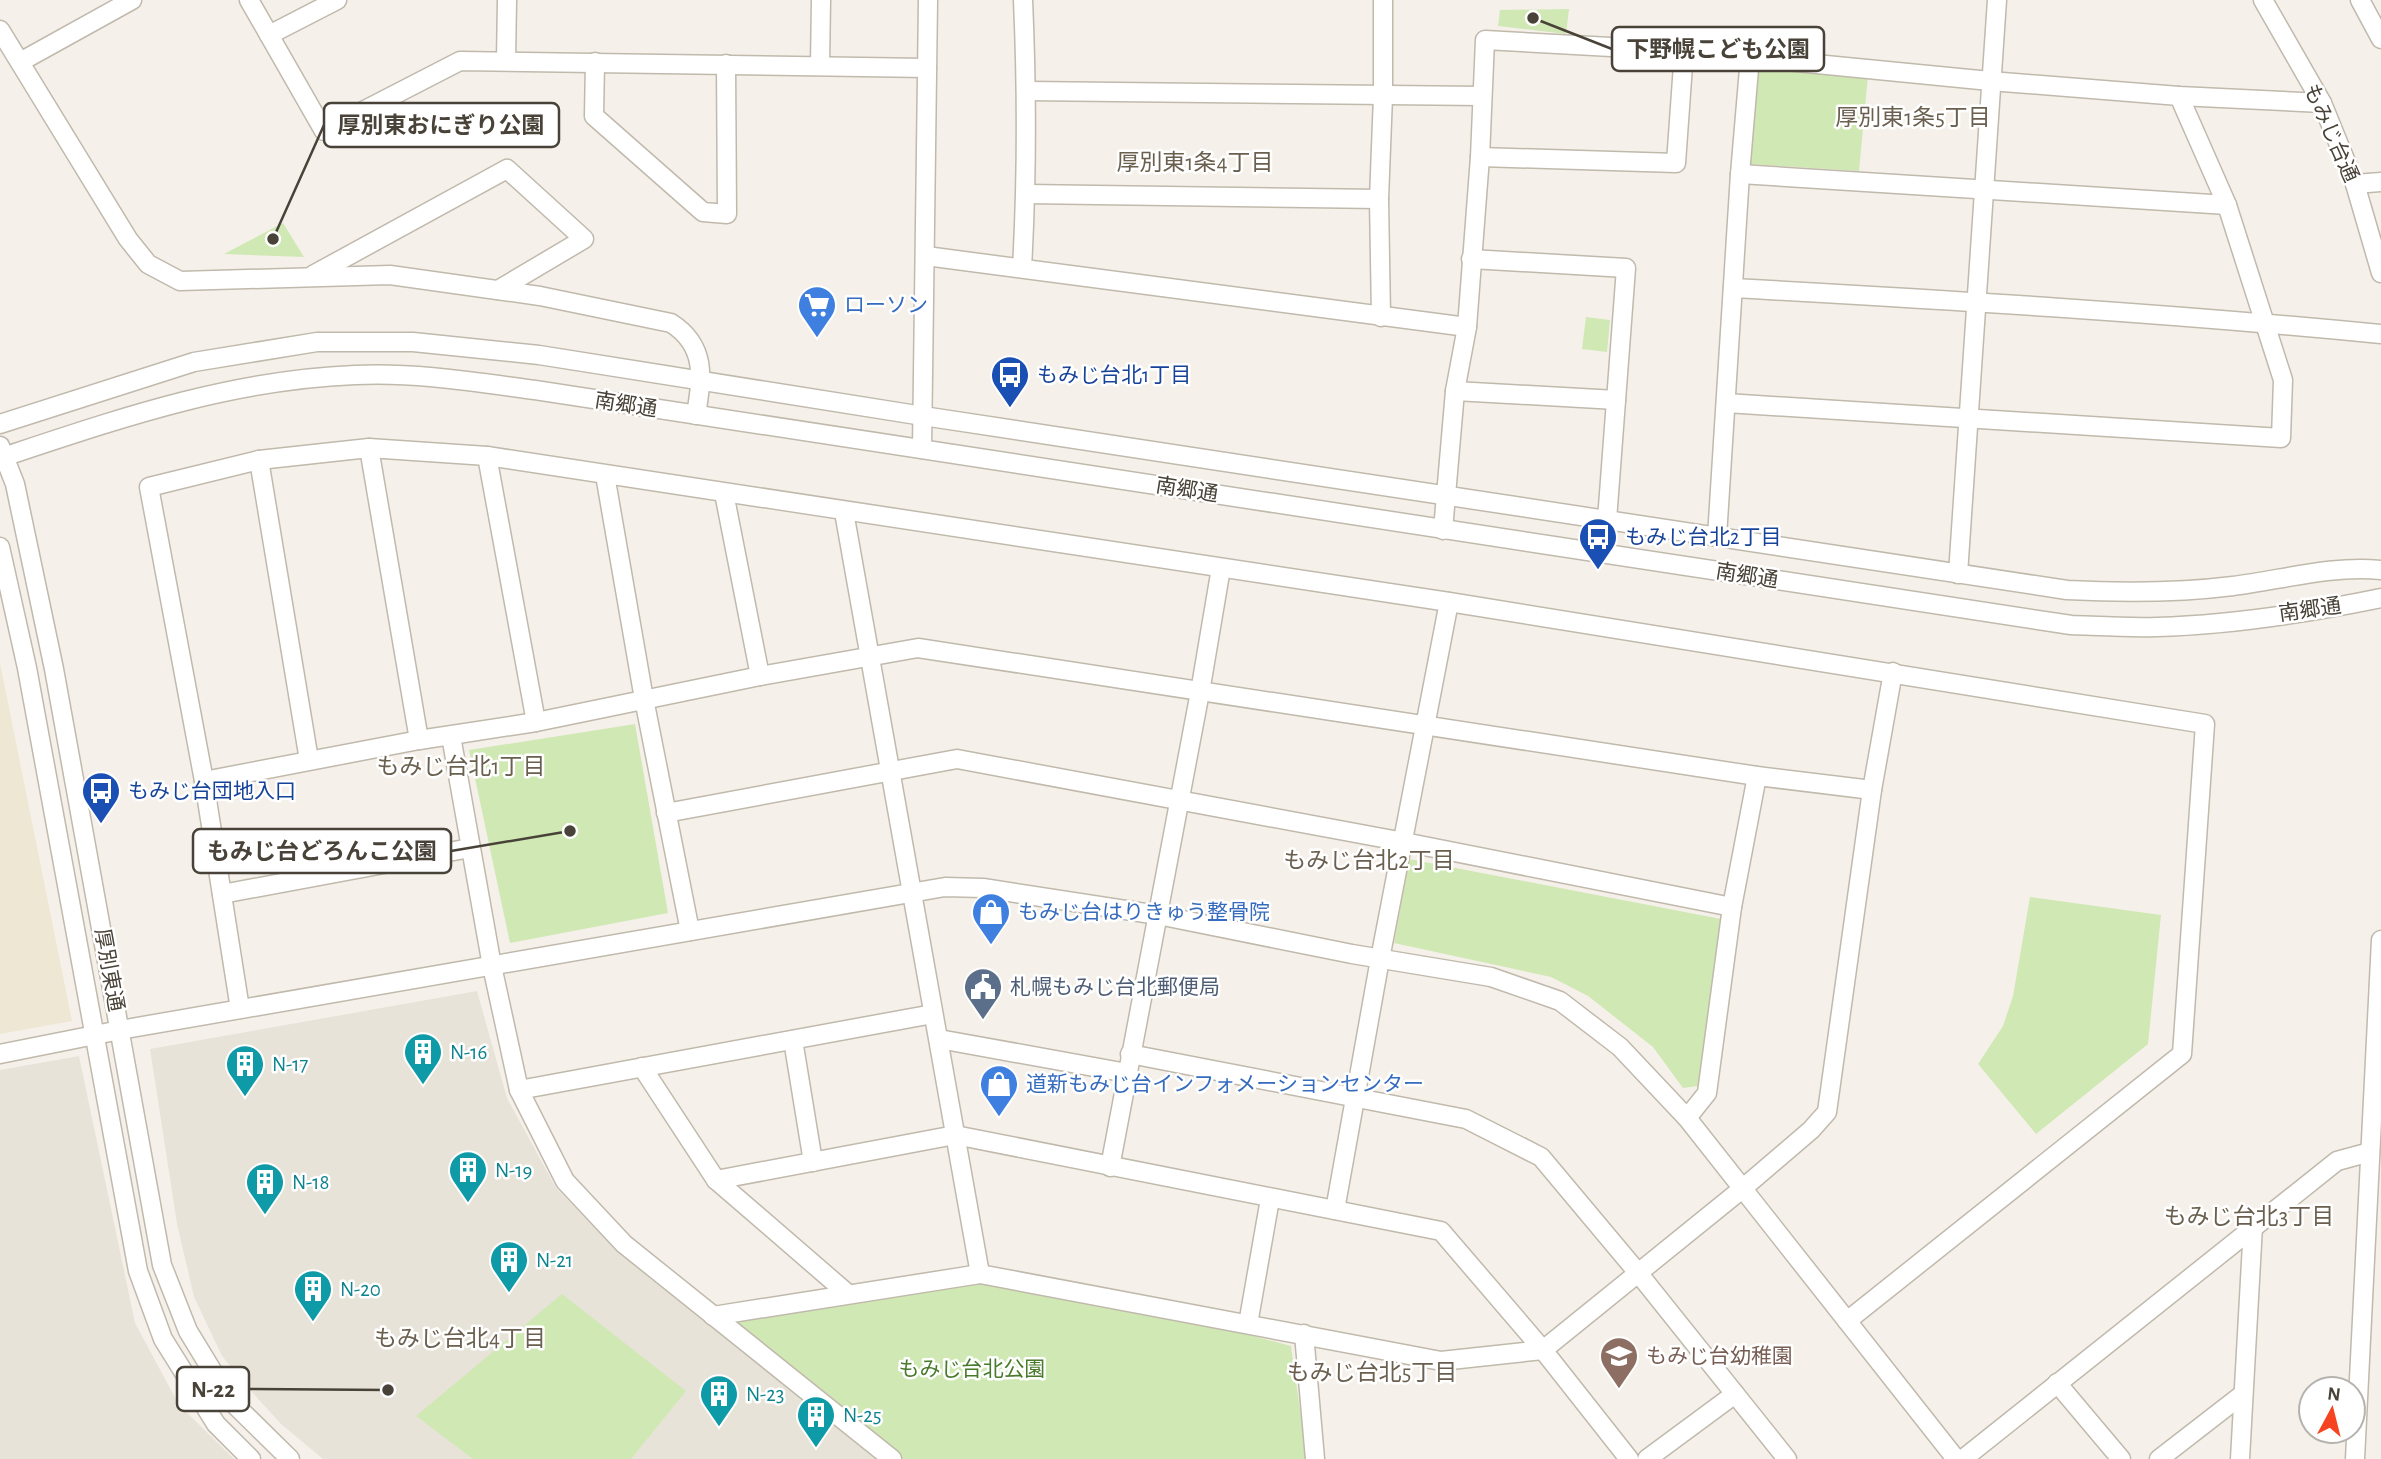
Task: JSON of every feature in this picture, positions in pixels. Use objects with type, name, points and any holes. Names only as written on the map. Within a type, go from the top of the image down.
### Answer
[{"type":"street","points":[[20,62],[132,0]]},
{"type":"street","points":[[249,0],[324,131],[460,61],[927,68]]},
{"type":"street","points":[[269,35],[337,0]]},
{"type":"street","points":[[506,61],[507,0]]},
{"type":"street","points":[[820,65],[821,0]]},
{"type":"street","points":[[922,449],[928,0]]},
{"type":"street","points":[[1022,268],[1027,91],[1023,0]]},
{"type":"street","points":[[1381,317],[1378,199],[1383,96],[1383,0]]},
{"type":"street","points":[[1958,574],[1997,0]]},
{"type":"street","name":"もみじ台通","points":[[2263,0],[2322,103],[2355,184],[2381,273]]},
{"type":"street","points":[[2360,0],[2381,39]]},
{"type":"street","points":[[0,30],[128,239],[148,264],[180,281],[390,275],[540,296],[671,323],[685,332],[697,351],[701,381],[696,415]]},
{"type":"street","points":[[1443,530],[1455,391],[1467,327],[1480,157],[1485,40],[1684,51],[1990,81],[2179,96],[2322,103]]},
{"type":"street","points":[[1480,157],[1676,163],[1684,51]]},
{"type":"street","points":[[1717,537],[1740,174],[1751,57]]},
{"type":"street","points":[[595,62],[594,116],[703,212],[726,214],[726,64]]},
{"type":"street","points":[[1027,91],[1481,96]]},
{"type":"street","points":[[1726,403],[2281,438],[2283,380],[2227,205],[2179,96]]},
{"type":"street","points":[[310,277],[507,169],[584,239],[498,290]]},
{"type":"street","points":[[1740,174],[2227,205]]},
{"type":"street","points":[[2355,184],[2381,182]]},
{"type":"street","points":[[1026,194],[1378,199]]},
{"type":"street","points":[[926,256],[1467,327]]},
{"type":"street","points":[[1471,259],[1626,268],[1607,520]]},
{"type":"street","points":[[1733,288],[1976,302],[2381,334]]},
{"type":"street","name":"南郷通","points":[[0,424],[194,362],[317,342],[413,342],[471,346],[2067,590],[2122,593],[2188,591],[2341,569],[2381,570]]},
{"type":"street","name":"南郷通","points":[[1,454],[177,402],[268,383],[337,376],[409,375],[468,381],[696,415],[2071,625],[2157,627],[2222,622],[2344,606],[2381,598]]},
{"type":"street","points":[[1455,391],[1616,400]]},
{"type":"street","points":[[369,448],[419,740]]},
{"type":"street","points":[[240,1009],[204,781],[149,487],[260,460],[369,448],[487,456],[1449,602],[2205,724],[2182,1054],[1847,1321]]},
{"type":"street","name":"厚別東通","points":[[1,454],[15,484],[54,669],[162,1265],[188,1331],[230,1400],[290,1459]]},
{"type":"street","points":[[487,456],[536,722]]},
{"type":"street","points":[[260,460],[309,760]]},
{"type":"street","points":[[605,475],[644,699],[690,931]]},
{"type":"street","points":[[724,493],[760,676]]},
{"type":"street","points":[[844,512],[980,1274]]},
{"type":"street","name":"厚別東通","points":[[0,547],[27,668],[138,1271],[163,1339],[216,1424],[251,1459]]},
{"type":"street","points":[[1110,1167],[1180,801],[1221,568]]},
{"type":"street","points":[[1335,1210],[1380,958],[1449,602]]},
{"type":"street","points":[[204,781],[419,740],[536,722],[760,676],[918,648],[1757,776],[1872,790]]},
{"type":"street","points":[[713,1316],[980,1274],[1441,1361],[1543,1350],[1742,1189],[1811,1130],[1827,1112],[1872,790],[1893,672]]},
{"type":"street","points":[[451,736],[492,966],[519,1090],[565,1181],[624,1244],[892,1459]]},
{"type":"street","points":[[666,813],[957,759],[1404,842],[1732,907]]},
{"type":"street","points":[[1687,1118],[1707,1093],[1732,907],[1757,776]]},
{"type":"street","points":[[222,894],[470,848]]},
{"type":"street","points":[[0,1054],[120,1030],[945,887],[984,888],[1158,915],[1491,977],[1560,1001],[1620,1047],[1687,1118],[1956,1459]]},
{"type":"street","points":[[2355,1459],[2381,940]]},
{"type":"street","points":[[519,1090],[933,1013]]},
{"type":"street","points":[[939,1038],[1127,1073]]},
{"type":"street","points":[[793,1040],[813,1162]]},
{"type":"street","points":[[1130,1055],[1466,1119],[1541,1157],[1787,1459]]},
{"type":"street","points":[[642,1067],[716,1180],[848,1294]]},
{"type":"street","points":[[716,1180],[955,1135],[1441,1231],[1543,1350],[1629,1459]]},
{"type":"street","points":[[1963,1459],[2337,1161],[2370,1152]]},
{"type":"street","points":[[1248,1324],[1270,1199]]},
{"type":"street","points":[[2240,1459],[2253,1226]]},
{"type":"street","points":[[1304,1334],[1315,1459]]},
{"type":"street","points":[[2057,1383],[2121,1459]]},
{"type":"street","points":[[1647,1459],[1735,1394]]},
{"type":"street","points":[[2159,1459],[2243,1394]]},
{"type":"shaded area","points":[[0,663],[72,1021],[0,1034]]},
{"type":"shaded area","points":[[477,991],[507,1098],[556,1188],[619,1253],[882,1459],[323,1459],[281,1424],[252,1392],[222,1356],[194,1297],[177,1224],[150,1049]]},
{"type":"shaded area","points":[[79,1056],[135,1323],[179,1405],[234,1459],[0,1459],[0,1070]]},
{"type":"green space","points":[[1569,9],[1566,34],[1498,26],[1500,10]]},
{"type":"green space","points":[[1755,66],[1868,76],[1859,171],[1749,164]]},
{"type":"green space","points":[[283,223],[304,257],[224,254]]},
{"type":"green space","points":[[1586,317],[1610,320],[1607,352],[1582,349]]},
{"type":"green space","points":[[635,724],[668,913],[510,943],[469,750]]},
{"type":"green space","points":[[1409,859],[1721,919],[1698,1086],[1683,1088],[1653,1047],[1588,996],[1551,977],[1394,943]]},
{"type":"green space","points":[[2030,897],[2161,915],[2148,1044],[2036,1134],[1978,1064],[2003,1026],[2013,996]]},
{"type":"green space","name":"もみじ台北公園","points":[[979,1277],[1172,1314],[1291,1346],[1307,1459],[903,1459],[725,1314]]},
{"type":"green space","points":[[562,1294],[686,1391],[631,1459],[473,1459],[416,1416]]},
{"type":"place","name":"下野幌こども公園","points":[[1533,18]]},
{"type":"place","name":"厚別東おにぎり公園","points":[[273,239]]},
{"type":"place","name":"ローソン","points":[[817,339]]},
{"type":"place","name":"もみじ台北1丁目","points":[[1010,409]]},
{"type":"place","name":"もみじ台北2丁目","points":[[1598,571]]},
{"type":"place","name":"もみじ台団地入口","points":[[101,825]]},
{"type":"place","name":"もみじ台どろんこ公園","points":[[570,831]]},
{"type":"place","name":"もみじ台はりきゅう整骨院","points":[[991,946]]},
{"type":"place","name":"札幌もみじ台北郵便局","points":[[983,1021]]},
{"type":"place","name":"N-16","points":[[423,1086]]},
{"type":"place","name":"N-17","points":[[245,1098]]},
{"type":"place","name":"道新もみじ台インフォメーションセンター","points":[[999,1118]]},
{"type":"place","name":"N-19","points":[[468,1204]]},
{"type":"place","name":"N-18","points":[[265,1216]]},
{"type":"place","name":"N-21","points":[[509,1294]]},
{"type":"place","name":"N-20","points":[[313,1323]]},
{"type":"place","name":"N-22","points":[[388,1390]]},
{"type":"place","name":"もみじ台幼稚園","points":[[1619,1390]]},
{"type":"place","name":"N-23","points":[[719,1428]]},
{"type":"place","name":"N-25","points":[[816,1449]]},
{"type":"district","name":"厚別東1条5丁目","points":[[1913,118]]},
{"type":"district","name":"厚別東1条4丁目","points":[[1195,163]]},
{"type":"district","name":"もみじ台北1丁目","points":[[461,767]]},
{"type":"district","name":"もみじ台北2丁目","points":[[1369,861]]},
{"type":"district","name":"もみじ台北3丁目","points":[[2249,1217]]},
{"type":"district","name":"もみじ台北4丁目","points":[[460,1339]]},
{"type":"district","name":"もみじ台北5丁目","points":[[1372,1373]]}]
